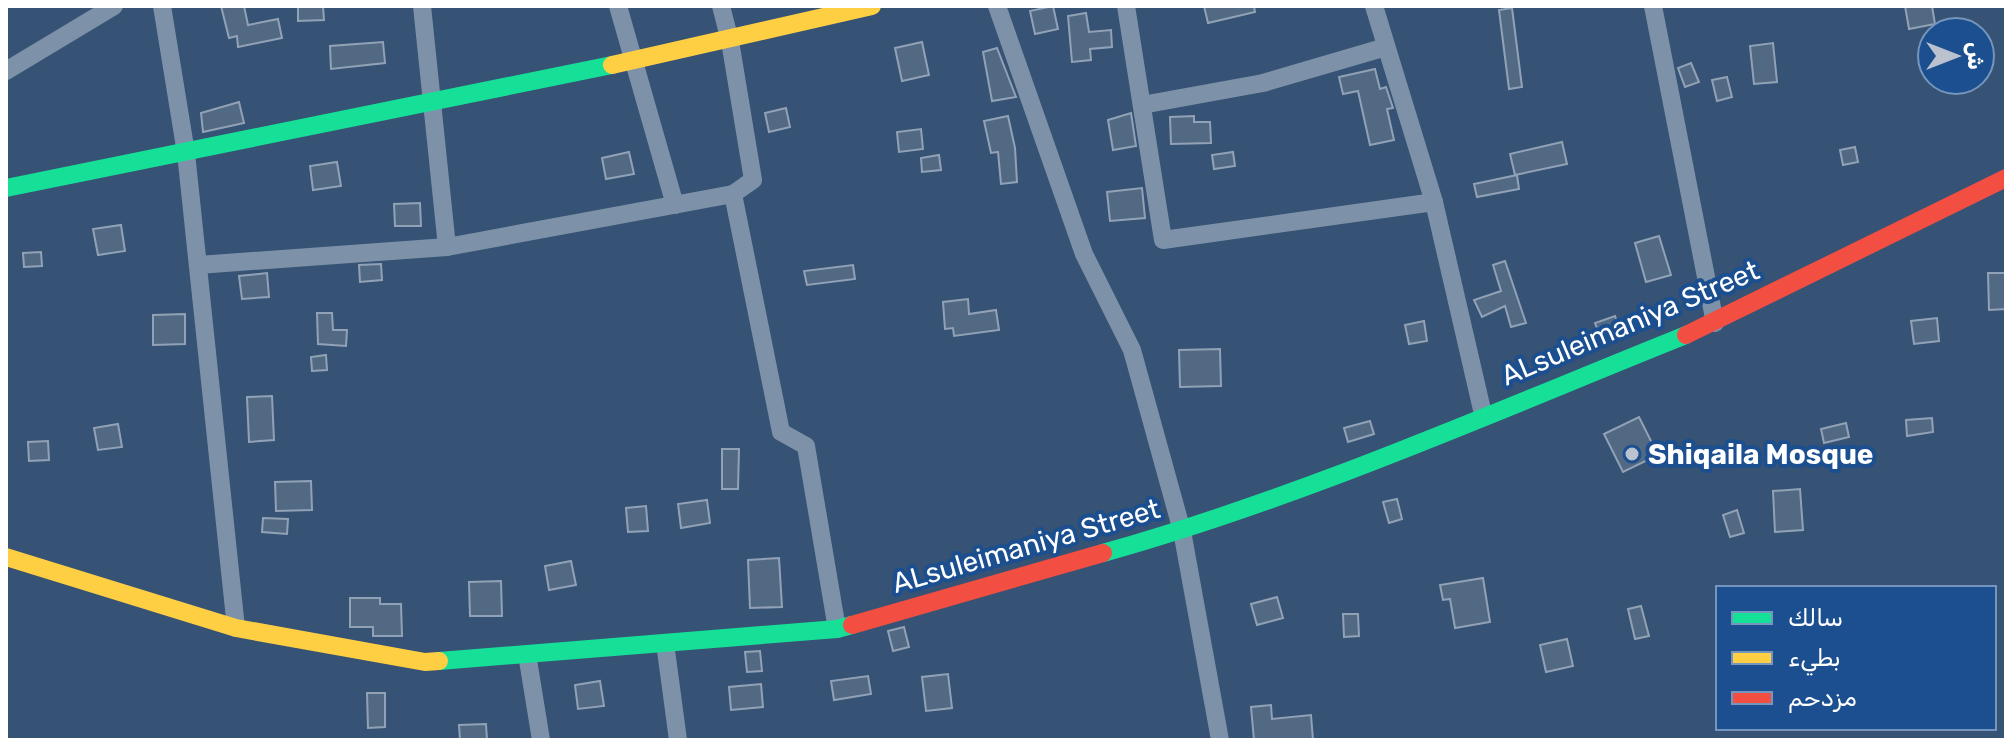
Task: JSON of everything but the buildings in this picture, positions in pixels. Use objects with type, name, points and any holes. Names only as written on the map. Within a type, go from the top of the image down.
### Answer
[{"type":"street","points":[[6,71],[114,6]]},
{"type":"street","points":[[162,6],[186,153],[236,628]]},
{"type":"street","points":[[422,6],[447,247]]},
{"type":"street","points":[[618,6],[675,205]]},
{"type":"street","points":[[198,265],[447,247],[733,194],[753,180],[730,41],[721,6]]},
{"type":"street","points":[[6,188],[730,41],[872,6]]},
{"type":"street","points":[[997,6],[1084,254],[1132,350],[1182,531],[1220,740]]},
{"type":"street","points":[[1126,6],[1163,240],[1434,202]]},
{"type":"street","points":[[1374,6],[1434,202],[1483,414]]},
{"type":"street","points":[[1653,6],[1715,323]]},
{"type":"street","points":[[1142,105],[1263,83],[1386,47]]},
{"type":"street","name":"ALsuleimaniya Street","points":[[6,557],[236,628],[425,662],[837,629],[1182,531],[1319,483],[1483,414],[1715,323],[2006,178]]},
{"type":"street","points":[[733,194],[781,432],[806,446],[837,629]]},
{"type":"street","points":[[665,643],[678,740]]},
{"type":"street","points":[[527,654],[541,740]]},
{"type":"traffic: fast","points":[[6,188],[612,65]]},
{"type":"traffic: fast","points":[[1103,553],[1178,531],[1325,480],[1686,335]]},
{"type":"traffic: fast","points":[[439,661],[837,629],[852,625]]},
{"type":"traffic: slow","points":[[612,65],[872,6]]},
{"type":"traffic: slow","points":[[6,557],[236,628],[425,662],[439,661]]},
{"type":"traffic: jam","points":[[1686,335],[2006,178]]},
{"type":"traffic: jam","points":[[852,625],[1103,553]]},
{"type":"place","name":"Shiqaila Mosque","points":[[1632,454]]}]
